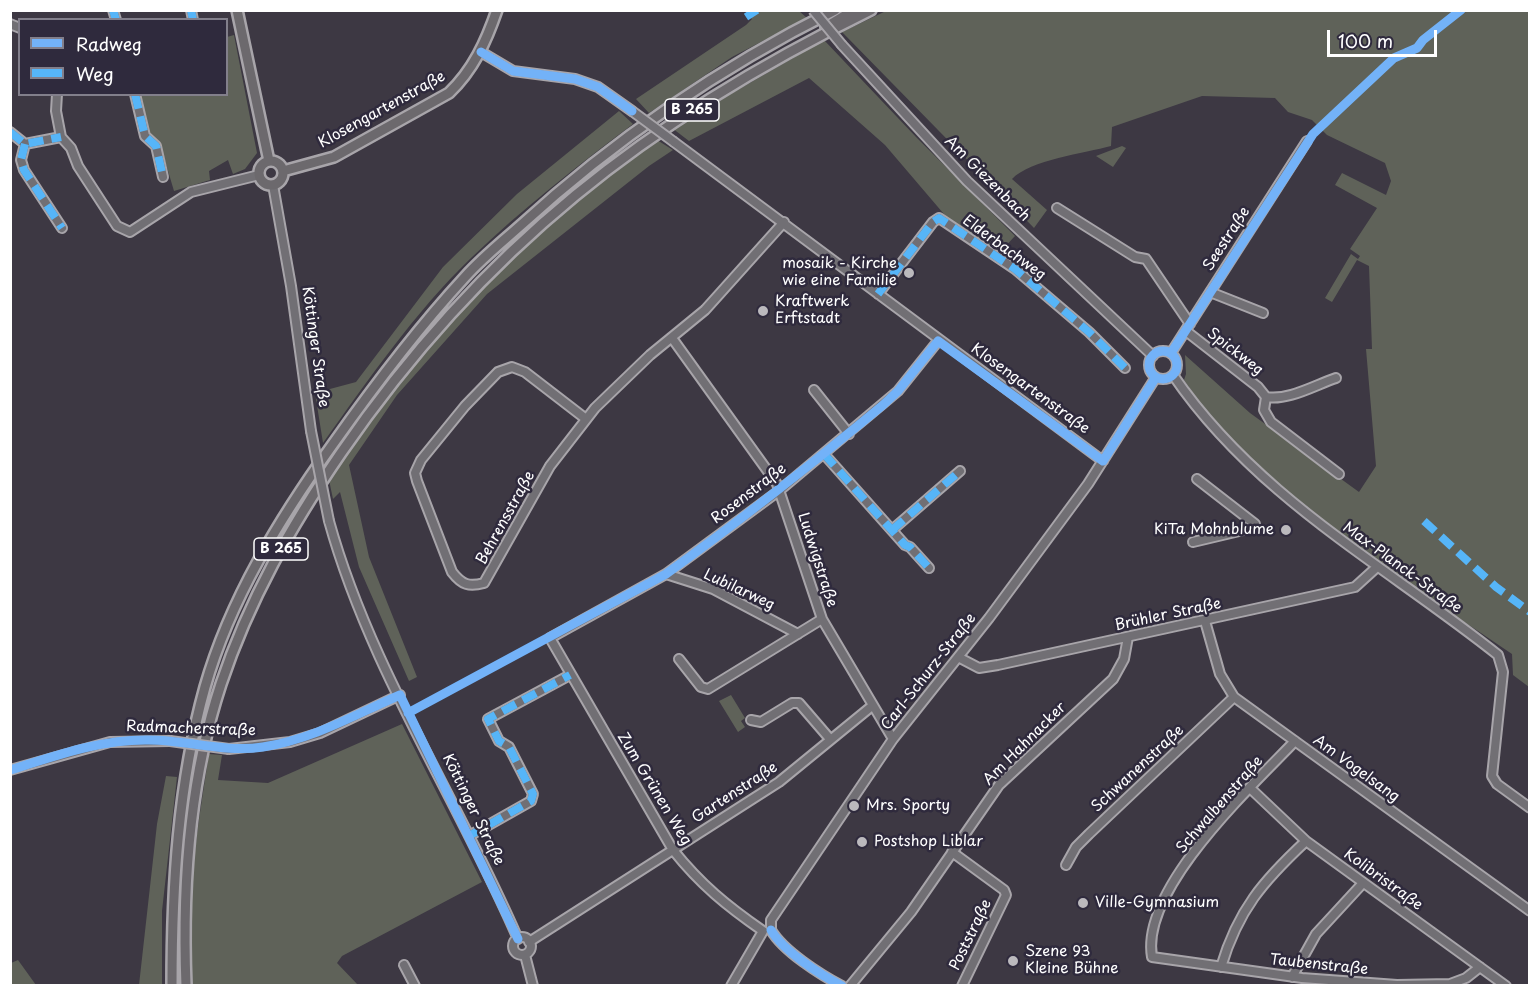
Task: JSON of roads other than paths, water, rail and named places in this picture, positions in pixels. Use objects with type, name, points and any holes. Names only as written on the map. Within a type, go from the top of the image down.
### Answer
[{"type":"main road","points":[[237,10],[269,161]]},
{"type":"main road","name":"Klosengartenstraße","points":[[283,171],[334,157],[449,93],[464,78],[481,52],[497,10]]},
{"type":"main road","name":"B 265","points":[[173,986],[172,945],[183,783],[206,686],[227,629],[263,550],[307,479],[380,376],[467,275],[570,180],[701,86],[772,43],[835,10]]},
{"type":"main road","points":[[771,63],[791,47],[854,10]]},
{"type":"main road","name":"B 265","points":[[186,986],[183,916],[189,837],[199,771],[221,685],[253,599],[302,511],[384,391],[461,301],[522,241],[594,178],[638,145],[771,63],[871,10]]},
{"type":"main road","points":[[269,161],[278,163],[283,171],[281,180],[273,185],[264,183],[259,175],[261,166],[269,161]]},
{"type":"street","name":"Am Giezenbach","points":[[813,10],[842,45],[967,181],[1153,356]]},
{"type":"street","name":"Klosengartenstraße","points":[[481,52],[513,72],[575,79],[598,87],[784,222],[938,341],[1103,461]]},
{"type":"street","points":[[57,96],[56,111],[61,137],[71,148],[78,166],[117,226],[130,232],[191,192],[259,175]]},
{"type":"street","points":[[135,96],[145,136],[156,146],[163,177]]},
{"type":"street","points":[[10,132],[25,144],[61,137]]},
{"type":"street","name":"Seestraße","points":[[1170,353],[1307,141]]},
{"type":"street","points":[[25,144],[21,160],[24,170],[62,228]]},
{"type":"street","name":"Köttinger Straße","points":[[273,185],[291,286],[311,431],[329,521],[340,560],[362,616],[518,939]]},
{"type":"street","points":[[1057,208],[1135,257],[1146,259],[1188,327]]},
{"type":"street","name":"Elderbachweg","points":[[878,294],[927,229],[939,218],[1015,269],[1089,333],[1125,368]]},
{"type":"street","name":"Behrensstraße","points":[[586,420],[525,372],[512,367],[498,372],[489,380],[421,460],[415,473],[417,481],[452,572],[459,582],[476,585],[484,583],[550,466],[586,420],[641,363],[705,310],[784,222]]},
{"type":"street","name":"Seestraße","points":[[1210,292],[1263,313]]},
{"type":"street","name":"Spickweg","points":[[1188,327],[1258,387],[1266,397],[1289,395],[1336,378]]},
{"type":"street","name":"Ludwigstraße","points":[[672,338],[780,490],[822,620],[893,739]]},
{"type":"street","name":"Rosenstraße","points":[[550,638],[666,574],[780,490],[898,391],[938,341]]},
{"type":"street","points":[[1160,352],[1170,353],[1177,361],[1173,375],[1165,379],[1156,377],[1149,367],[1153,356],[1160,352]]},
{"type":"street","name":"Max-Planck-Straße","points":[[1173,375],[1243,458],[1283,496],[1498,655],[1503,662],[1503,672],[1492,776],[1497,784],[1530,808]]},
{"type":"street","name":"Carl-Schurz-Straße","points":[[731,986],[767,931],[771,920],[893,739],[958,657],[1103,461],[1156,377]]},
{"type":"street","points":[[814,390],[849,434]]},
{"type":"street","name":"Spickweg","points":[[1266,397],[1264,410],[1271,422],[1339,474]]},
{"type":"street","points":[[824,454],[929,568]]},
{"type":"street","points":[[892,530],[960,471]]},
{"type":"street","points":[[1193,542],[1252,528],[1255,524],[1197,479]]},
{"type":"street","name":"Brühler Straße","points":[[958,657],[979,668],[1205,621],[1354,587],[1377,567]]},
{"type":"street","name":"Lubilarweg","points":[[666,574],[713,589],[798,634]]},
{"type":"street","points":[[679,659],[701,687],[708,689],[822,620]]},
{"type":"street","name":"Am Vogelsang","points":[[1205,621],[1220,675],[1234,696],[1530,911]]},
{"type":"street","name":"Am Hahnacker","points":[[850,986],[911,912],[999,785],[1113,679],[1124,659],[1128,637]]},
{"type":"street","name":"Zum Grünen Weg","points":[[550,638],[673,850],[713,895],[767,931],[824,976],[842,986]]},
{"type":"street","points":[[469,836],[531,801],[533,794],[509,747],[499,741],[488,719],[570,675]]},
{"type":"street","name":"Radmacherstraße","points":[[10,770],[110,742],[170,741],[229,749],[260,748],[310,736],[400,695]]},
{"type":"street","name":"Schwanenstraße","points":[[1066,865],[1076,847],[1234,696]]},
{"type":"street","points":[[751,720],[761,722],[792,703],[799,703],[830,739]]},
{"type":"street","name":"Gartenstraße","points":[[529,942],[779,782],[872,706]]},
{"type":"street","name":"Schwalbenstraße","points":[[1152,957],[1155,920],[1164,898],[1205,838],[1295,741]]},
{"type":"street","name":"Kolibristraße","points":[[1250,788],[1306,841],[1506,986]]},
{"type":"street","points":[[1221,967],[1230,935],[1256,892],[1306,841]]},
{"type":"street","name":"Poststraße","points":[[952,852],[1004,890],[1006,895],[962,986]]},
{"type":"street","points":[[1292,977],[1316,934],[1363,883]]},
{"type":"street","points":[[525,955],[516,953],[513,948],[518,939],[525,939],[529,942],[530,948],[525,955],[530,984]]},
{"type":"street","name":"Taubenstraße","points":[[1152,957],[1292,977],[1397,985],[1436,985],[1466,978],[1480,967]]},
{"type":"street","points":[[404,965],[415,986]]},
{"type":"place","name":"mosaik - Kirche wie eine Familie","points":[[909,273]]},
{"type":"place","name":"Kraftwerk Erftstadt","points":[[763,311]]},
{"type":"place","name":"KiTa Mohnblume","points":[[1286,530]]},
{"type":"place","name":"Mrs. Sporty","points":[[854,806]]},
{"type":"place","name":"Postshop Liblar","points":[[862,842]]},
{"type":"place","name":"Ville-Gymnasium","points":[[1083,903]]},
{"type":"place","name":"Szene 93 Kleine Bühne","points":[[1013,961]]}]
